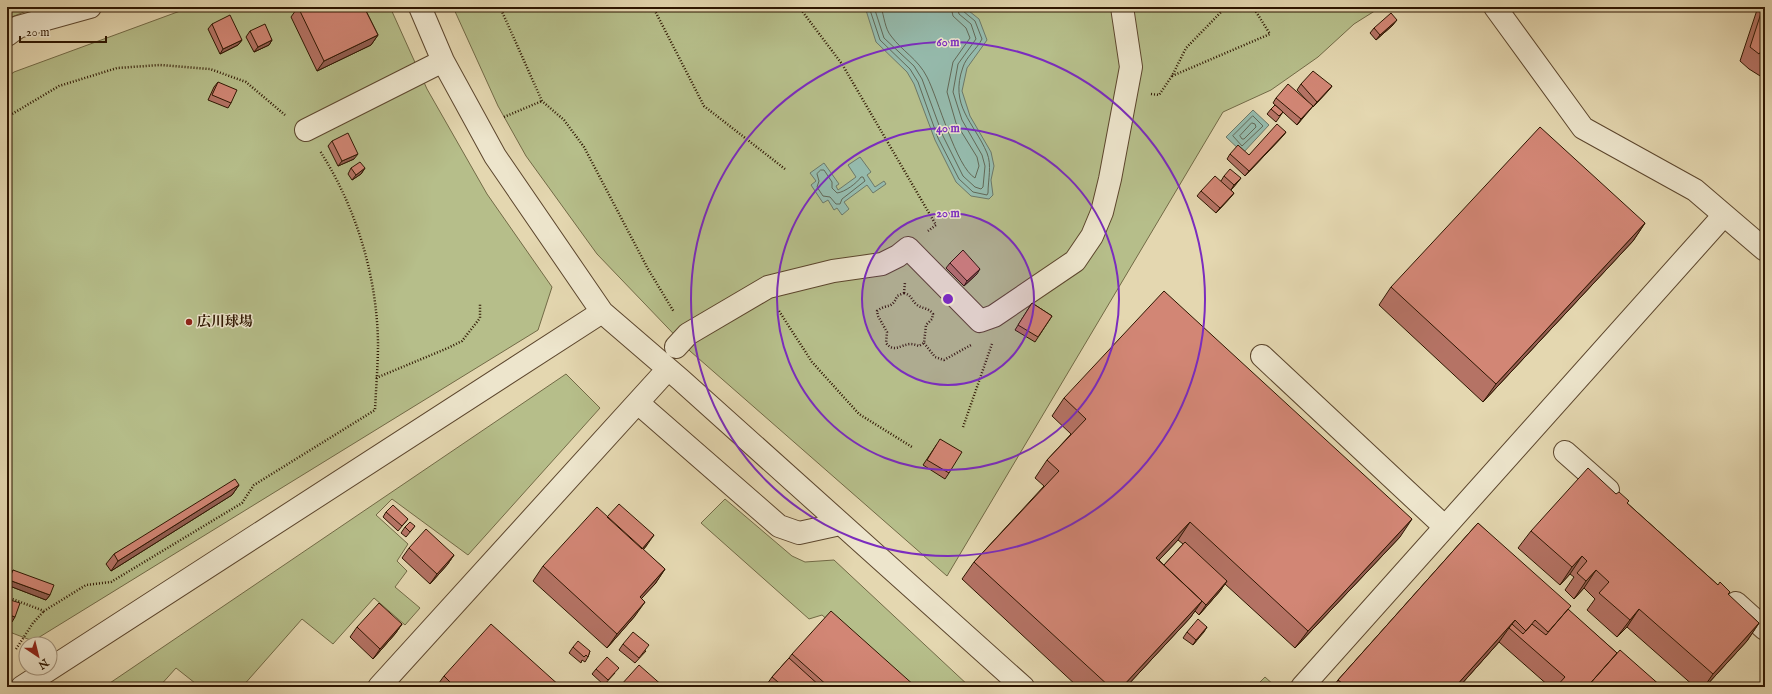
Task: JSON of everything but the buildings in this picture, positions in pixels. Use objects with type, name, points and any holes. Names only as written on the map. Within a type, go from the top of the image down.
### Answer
[{"type":"street","points":[[7,35],[18,27],[90,7]]},
{"type":"street","points":[[420,7],[443,61],[495,156],[602,312],[668,369],[1022,687]]},
{"type":"street","points":[[682,340],[765,289],[833,271],[882,264],[898,256],[908,248],[980,321],[994,316],[1075,261],[1092,236],[1102,212],[1110,180],[1131,67],[1122,7]]},
{"type":"street","points":[[1495,7],[1583,128],[1695,190],[1765,250]]},
{"type":"street","points":[[306,130],[443,61]]},
{"type":"street","points":[[1302,687],[1724,215]]},
{"type":"street","points":[[22,687],[602,312]]},
{"type":"street","points":[[1262,356],[1445,527]]},
{"type":"street","points":[[380,687],[668,369]]},
{"type":"street","points":[[638,403],[779,526],[799,533],[840,524]]},
{"type":"street","points":[[1565,452],[1624,504]]},
{"type":"street","points":[[1724,592],[1765,629]]},
{"type":"path","points":[[500,7],[542,101],[564,120],[584,147],[648,269],[682,340]]},
{"type":"path","points":[[654,7],[704,106],[785,170]]},
{"type":"path","points":[[799,7],[842,64],[936,225],[908,248]]},
{"type":"path","points":[[1226,7],[1186,48],[1172,76],[1270,34],[1253,7]]},
{"type":"path","points":[[7,117],[59,86],[117,68],[160,65],[210,69],[246,82],[306,130],[331,169],[350,210],[366,258],[375,305],[378,343],[375,410],[254,485],[242,503],[111,582],[86,585],[44,612],[33,622],[16,649]]},
{"type":"path","points":[[499,120],[542,101]]},
{"type":"path","points":[[765,289],[812,362],[833,387],[859,414],[912,447]]},
{"type":"path","points":[[924,343],[919,346],[910,344],[897,349],[890,347],[886,343],[887,332],[878,316],[877,311],[883,307],[890,306],[894,303],[897,296],[904,293],[910,295],[916,304],[929,309],[933,314],[932,319],[926,325],[924,343],[935,357],[944,360],[972,345]]},
{"type":"path","points":[[376,378],[462,341],[471,332],[480,318],[480,303]]},
{"type":"path","points":[[964,427],[1004,309]]},
{"type":"path","points":[[7,597],[44,612]]},
{"type":"green space","points":[[7,7],[36,7],[7,19]]},
{"type":"green space","name":"広川球場","points":[[191,7],[390,7],[427,89],[487,194],[552,287],[538,330],[41,636],[20,636],[7,631],[7,77],[14,72]]},
{"type":"green space","points":[[453,7],[1381,7],[1354,24],[1318,57],[1271,90],[1223,112],[947,576],[690,351],[597,254],[526,156],[498,106]]},
{"type":"green space","points":[[566,374],[600,408],[468,555],[392,499],[376,515],[408,544],[397,561],[407,571],[395,587],[420,608],[405,625],[374,598],[333,644],[302,619],[242,687],[200,687],[176,668],[159,687],[104,687]]},
{"type":"green space","points":[[725,499],[792,556],[805,562],[834,560],[970,687],[905,687],[822,615],[809,619],[701,523]]},
{"type":"green space","points":[[1265,677],[1276,687],[1255,687]]},
{"type":"water","points":[[865,7],[964,7],[979,19],[987,40],[967,68],[962,91],[970,116],[991,152],[994,166],[991,180],[993,195],[989,199],[971,196],[956,182],[935,140],[914,84],[907,72],[876,42]]},
{"type":"water","points":[[1253,110],[1269,125],[1243,153],[1226,137]]},
{"type":"water","points":[[860,157],[871,172],[867,175],[875,187],[884,181],[886,184],[873,193],[867,185],[844,202],[849,209],[842,215],[837,208],[834,210],[828,200],[823,203],[811,185],[816,181],[810,173],[824,163],[839,184],[836,186],[838,190],[856,177],[848,165]]},
{"type":"place","name":"広川球場","points":[[189,322]]}]
